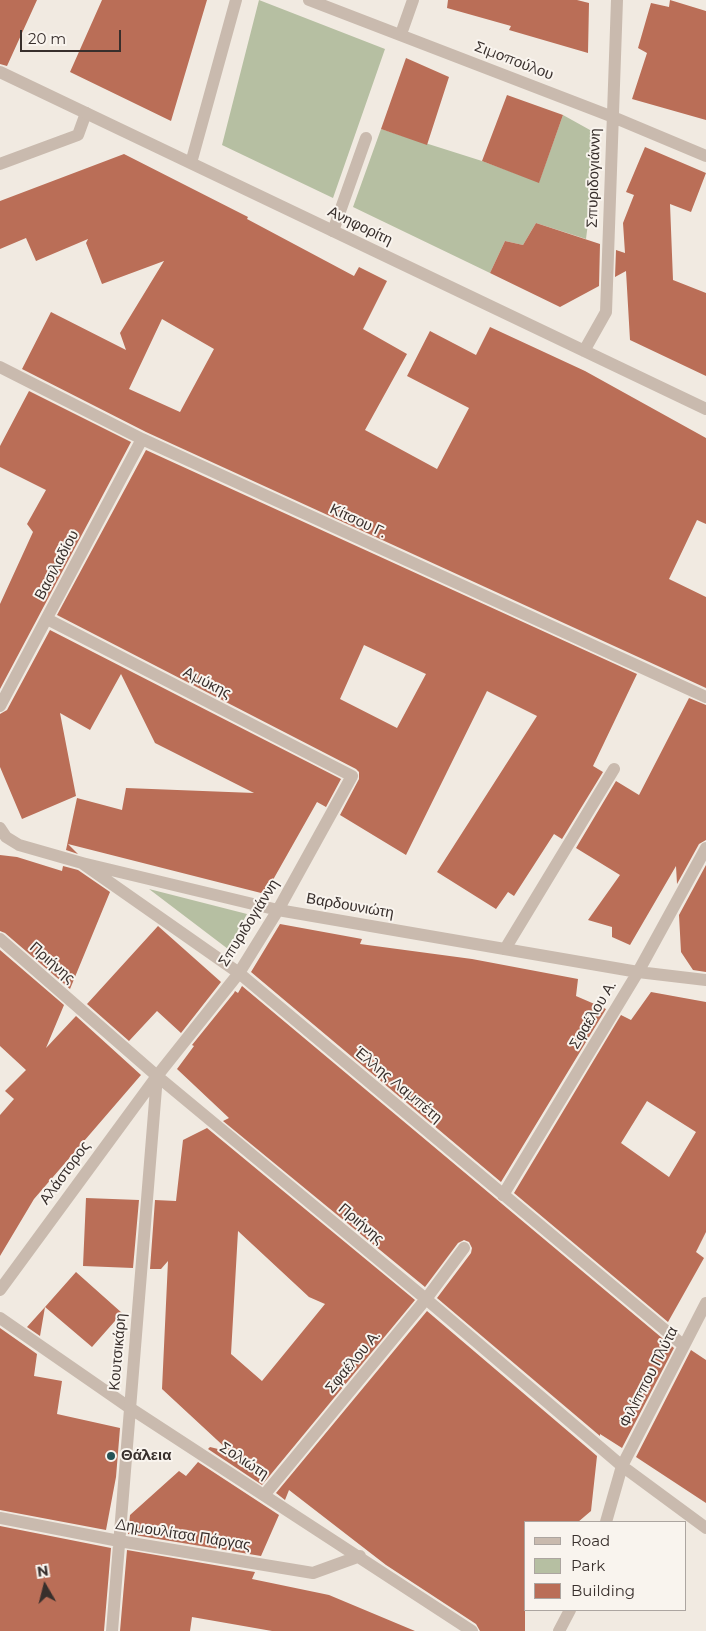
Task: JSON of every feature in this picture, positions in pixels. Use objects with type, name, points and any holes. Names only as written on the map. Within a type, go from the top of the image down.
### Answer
[{"type":"street","points":[[191,164],[236,0]]},
{"type":"street","name":"Σιμοπούλου","points":[[309,0],[613,117],[706,156]]},
{"type":"street","points":[[401,34],[413,0]]},
{"type":"street","name":"Σπυριδογιάννη","points":[[584,351],[606,312],[617,0]]},
{"type":"street","name":"Ανηφορίτη","points":[[0,72],[706,409]]},
{"type":"street","points":[[0,164],[78,135],[86,113]]},
{"type":"street","points":[[333,231],[366,138]]},
{"type":"street","name":"Κίτσου Γ.","points":[[0,367],[142,439],[706,697]]},
{"type":"street","name":"Βασιλαδίου","points":[[0,706],[142,439]]},
{"type":"street","name":"Αμύκης","points":[[46,619],[352,776]]},
{"type":"street","points":[[505,949],[614,769]]},
{"type":"street","name":"Σπυριδογιάννη","points":[[157,1076],[239,973],[278,910],[352,776]]},
{"type":"street","name":"Βαρδουνιώτη","points":[[0,828],[6,837],[19,845],[82,863],[278,910],[638,972],[706,980]]},
{"type":"street","name":"Σφαέλου Α.","points":[[504,1196],[638,972],[706,848]]},
{"type":"street","name":"Έλλης Λαμπέτη","points":[[82,863],[239,973],[683,1345]]},
{"type":"street","name":"Πριήνης","points":[[0,939],[157,1076],[426,1299],[622,1466],[706,1528]]},
{"type":"street","name":"Αλάστορος","points":[[0,1290],[157,1076]]},
{"type":"street","name":"Κουτσικάρη","points":[[112,1631],[157,1076]]},
{"type":"street","name":"Σφαέλου Α.","points":[[265,1494],[426,1299],[464,1248]]},
{"type":"street","name":"Φιλίππου Πλύτα","points":[[606,1521],[622,1466],[706,1303]]},
{"type":"street","name":"Σολιώτη","points":[[0,1318],[130,1408],[265,1494],[472,1631]]},
{"type":"street","name":"Δημουλίτσα Πάργας","points":[[0,1518],[119,1541],[313,1573],[360,1556]]},
{"type":"street","points":[[559,1631],[569,1611]]},
{"type":"green space","points":[[259,0],[385,49],[333,198],[222,145]]},
{"type":"green space","points":[[563,115],[599,135],[586,239],[536,223],[523,245],[505,241],[490,273],[353,207],[381,129],[482,161],[539,182]]},
{"type":"green space","points":[[149,889],[247,914],[228,949]]},
{"type":"building","points":[[0,0],[37,0],[7,66],[0,64]]},
{"type":"building","points":[[102,0],[207,0],[171,121],[70,72]]},
{"type":"building","points":[[448,0],[577,0],[589,3],[588,53],[509,30],[511,26],[447,8]]},
{"type":"building","points":[[670,0],[706,11],[706,120],[632,99],[647,53],[638,48],[651,3],[669,7]]},
{"type":"building","points":[[406,58],[449,77],[427,145],[381,129]]},
{"type":"building","points":[[507,95],[563,115],[539,183],[482,161]]},
{"type":"building","points":[[645,147],[706,173],[691,212],[670,204],[673,280],[706,293],[706,376],[630,340],[626,271],[615,277],[616,250],[625,253],[623,223],[634,195],[626,192]]},
{"type":"building","points":[[124,154],[248,217],[247,219],[354,276],[359,267],[387,281],[363,329],[407,354],[365,430],[437,469],[469,408],[407,376],[430,331],[476,355],[490,327],[585,371],[706,438],[706,524],[697,520],[669,579],[706,597],[706,688],[146,432],[22,369],[51,312],[126,350],[120,333],[164,261],[102,284],[86,243],[88,239],[36,261],[26,238],[0,249],[0,201]],"holes":[[[162,319],[214,349],[180,412],[129,389]]]},
{"type":"building","points":[[536,223],[600,244],[599,286],[560,307],[490,273],[505,241],[523,245]]},
{"type":"building","points":[[29,391],[131,442],[0,689],[0,604],[33,532],[27,524],[46,490],[0,467],[0,446]]},
{"type":"building","points":[[146,450],[637,674],[593,766],[603,772],[562,839],[554,834],[514,896],[508,892],[496,909],[437,872],[537,716],[487,691],[406,855],[340,815],[359,779],[359,772],[356,769],[57,615]],"holes":[[[364,645],[426,674],[397,728],[340,699]]]},
{"type":"building","points":[[50,630],[341,779],[326,807],[317,802],[265,894],[68,844],[78,854],[66,850],[77,798],[122,810],[126,788],[254,793],[155,743],[121,674],[90,730],[60,713],[76,796],[22,819],[0,767],[0,714],[7,710]]},
{"type":"building","points":[[689,698],[706,705],[706,840],[699,844],[677,884],[676,866],[630,945],[612,937],[612,927],[588,920],[620,875],[576,848],[616,781],[639,795]]},
{"type":"building","points":[[0,855],[17,857],[62,871],[63,866],[78,870],[110,892],[70,989],[5,933],[0,931]]},
{"type":"building","points":[[706,865],[706,972],[693,970],[681,952],[679,915]]},
{"type":"building","points":[[280,924],[362,939],[360,944],[472,959],[578,979],[576,996],[606,1009],[501,1182],[251,972]]},
{"type":"building","points":[[158,926],[221,982],[181,1033],[157,1011],[129,1041],[87,1004]]},
{"type":"building","points":[[0,950],[64,1005],[46,1048],[76,1016],[141,1075],[34,1199],[0,1256],[0,1115],[14,1099],[5,1091],[26,1070],[0,1046]]},
{"type":"building","points":[[242,986],[674,1348],[622,1448],[600,1434],[600,1436],[437,1298],[471,1253],[472,1248],[469,1242],[464,1240],[458,1243],[425,1287],[223,1121],[229,1118],[177,1069],[194,1046],[192,1045],[235,991],[238,993]]},
{"type":"building","points":[[651,992],[706,1002],[706,1232],[696,1252],[704,1258],[668,1322],[514,1193],[621,1015],[631,1020]],"holes":[[[647,1101],[696,1132],[669,1177],[621,1143]]]},
{"type":"building","points":[[207,1128],[415,1300],[262,1485],[208,1449],[210,1447],[230,1452],[162,1389],[168,1261],[161,1269],[150,1269],[155,1200],[176,1201],[183,1140]],"holes":[[[238,1231],[309,1297],[325,1304],[262,1381],[231,1354]]]},
{"type":"building","points":[[86,1198],[139,1200],[133,1268],[83,1266]]},
{"type":"building","points":[[76,1272],[122,1313],[92,1347],[45,1307]]},
{"type":"building","points":[[45,1307],[40,1336],[27,1327]]},
{"type":"building","points":[[427,1311],[597,1456],[591,1511],[579,1521],[524,1521],[525,1631],[480,1631],[476,1624],[386,1565],[289,1490],[285,1500],[276,1493]]},
{"type":"building","points":[[0,1328],[37,1354],[34,1376],[62,1381],[57,1414],[120,1428],[116,1477],[106,1530],[0,1510]]},
{"type":"building","points":[[691,1350],[706,1360],[706,1503],[636,1457]]},
{"type":"building","points":[[198,1462],[279,1515],[261,1556],[128,1534],[130,1515],[179,1471],[186,1476]]},
{"type":"building","points":[[0,1526],[111,1548],[104,1631],[0,1631]]},
{"type":"building","points":[[127,1550],[255,1572],[252,1579],[329,1595],[415,1631],[272,1631],[192,1617],[190,1631],[120,1631]]},
{"type":"place","name":"Θάλεια","points":[[111,1456]]}]
